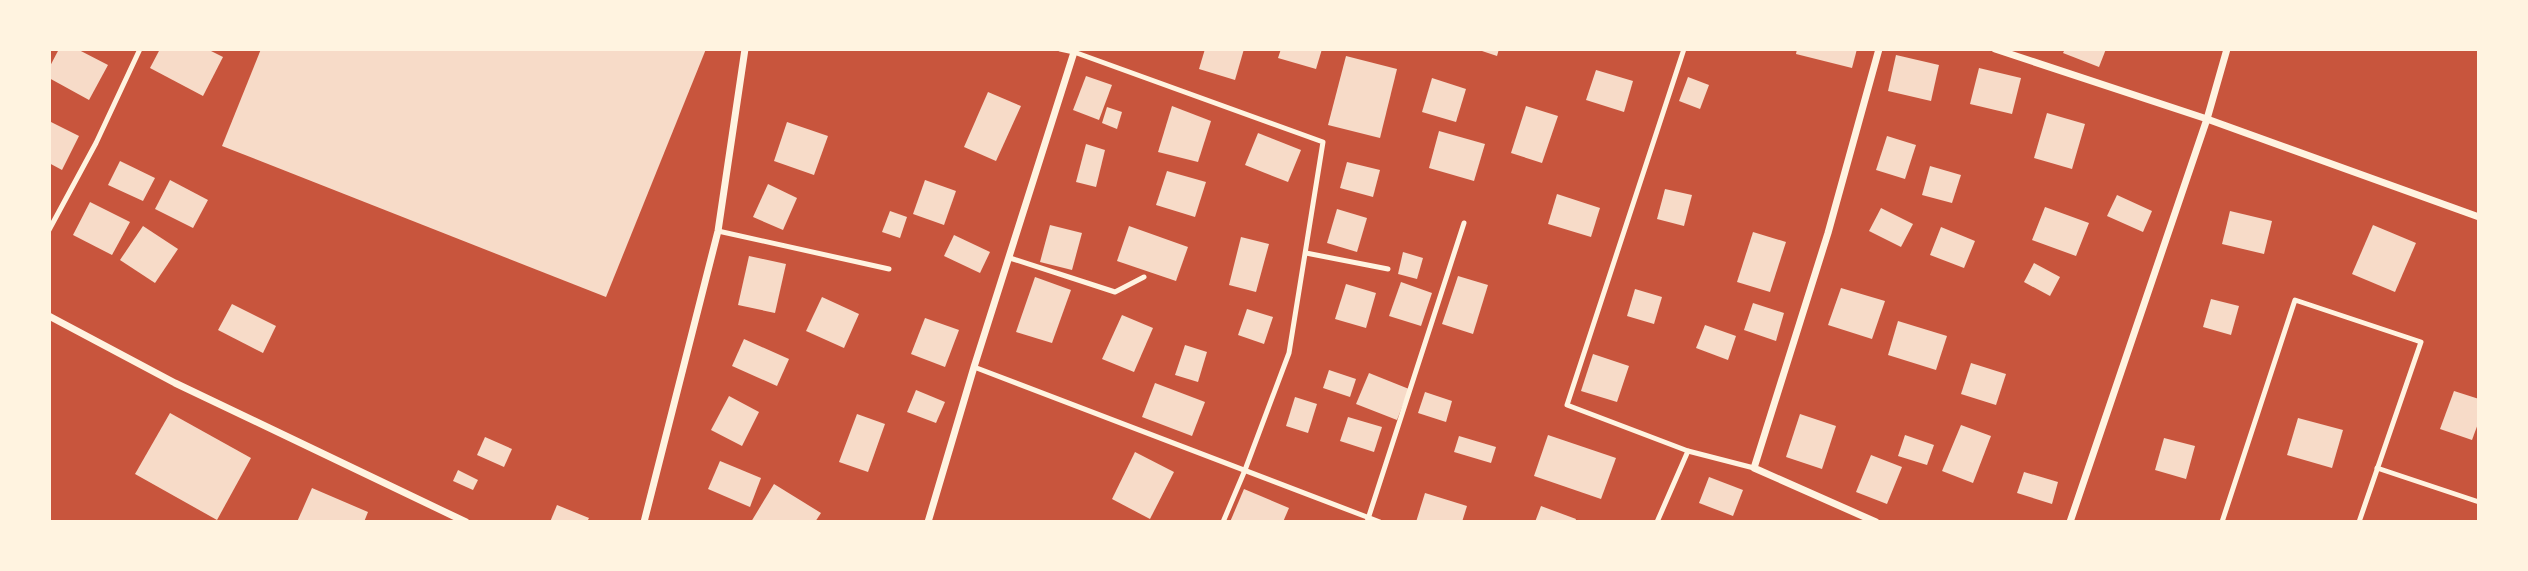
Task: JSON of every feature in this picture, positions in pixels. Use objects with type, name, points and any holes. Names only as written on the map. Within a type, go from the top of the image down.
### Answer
[{"type":"street","points":[[644,522],[718,231],[745,49]]},
{"type":"street","points":[[1876,522],[1754,468],[1828,233],[1879,49]]},
{"type":"street","points":[[1995,49],[2207,119],[2479,217]]},
{"type":"street","points":[[2070,522],[2207,119],[2227,49]]},
{"type":"street","points":[[928,522],[1074,50]]},
{"type":"street","points":[[49,316],[175,383],[466,522]]},
{"type":"lane","points":[[49,230],[96,143],[141,49]]},
{"type":"lane","points":[[1060,49],[1074,50],[1323,142],[1289,353],[1223,522]]},
{"type":"lane","points":[[1684,49],[1567,405],[1688,451],[1754,468]]},
{"type":"lane","points":[[1368,520],[1464,223]]},
{"type":"lane","points":[[718,231],[889,270]]},
{"type":"lane","points":[[1306,253],[1388,269]]},
{"type":"lane","points":[[1010,258],[1115,292],[1144,277]]},
{"type":"lane","points":[[2222,522],[2295,300],[2421,342],[2358,522]]},
{"type":"lane","points":[[974,367],[1368,520],[1380,522]]},
{"type":"lane","points":[[1657,522],[1688,451]]},
{"type":"lane","points":[[2377,468],[2479,502]]},
{"type":"building","points":[[59,49],[77,49],[108,65],[89,100],[49,78],[49,68]]},
{"type":"building","points":[[160,49],[207,49],[223,57],[203,96],[150,68]]},
{"type":"building","points":[[261,49],[706,49],[606,297],[222,146]]},
{"type":"building","points":[[1205,49],[1244,49],[1235,80],[1199,69]]},
{"type":"building","points":[[1281,49],[1322,49],[1316,69],[1278,58]]},
{"type":"building","points":[[1476,49],[1499,49],[1497,56]]},
{"type":"building","points":[[1797,49],[1857,49],[1852,68],[1796,54]]},
{"type":"building","points":[[2065,49],[2106,49],[2099,67],[2063,53]]},
{"type":"building","points":[[1896,55],[1939,65],[1931,101],[1888,91]]},
{"type":"building","points":[[1346,56],[1397,69],[1380,138],[1328,125]]},
{"type":"building","points":[[1979,68],[2021,78],[2012,114],[1970,104]]},
{"type":"building","points":[[1596,70],[1633,81],[1624,112],[1586,100]]},
{"type":"building","points":[[1086,76],[1112,85],[1099,120],[1073,110]]},
{"type":"building","points":[[1688,77],[1709,85],[1700,109],[1679,101]]},
{"type":"building","points":[[1432,78],[1466,89],[1456,122],[1422,112]]},
{"type":"building","points":[[988,92],[1021,106],[996,161],[964,147]]},
{"type":"building","points":[[1172,106],[1211,121],[1198,162],[1158,152]]},
{"type":"building","points":[[1526,106],[1558,116],[1542,163],[1511,153]]},
{"type":"building","points":[[1107,107],[1122,112],[1117,129],[1102,123]]},
{"type":"building","points":[[2047,113],[2085,124],[2072,169],[2034,158]]},
{"type":"building","points":[[49,121],[79,136],[62,170],[49,163]]},
{"type":"building","points":[[787,122],[828,136],[814,175],[774,161]]},
{"type":"building","points":[[1439,131],[1485,144],[1474,181],[1429,168]]},
{"type":"building","points":[[1258,133],[1301,150],[1288,182],[1245,165]]},
{"type":"building","points":[[1887,136],[1916,145],[1905,179],[1876,170]]},
{"type":"building","points":[[1086,144],[1105,150],[1096,187],[1076,182]]},
{"type":"building","points":[[120,161],[155,178],[143,201],[108,185]]},
{"type":"building","points":[[1347,162],[1380,170],[1373,197],[1340,188]]},
{"type":"building","points":[[1930,166],[1961,175],[1952,203],[1922,195]]},
{"type":"building","points":[[1167,171],[1206,182],[1195,217],[1156,205]]},
{"type":"building","points":[[170,180],[208,200],[193,228],[155,209]]},
{"type":"building","points":[[925,180],[956,191],[944,225],[913,214]]},
{"type":"building","points":[[768,184],[797,198],[783,230],[753,217]]},
{"type":"building","points":[[1665,189],[1692,195],[1684,226],[1657,219]]},
{"type":"building","points":[[1557,194],[1600,208],[1591,237],[1548,224]]},
{"type":"building","points":[[2117,195],[2152,211],[2143,232],[2107,216]]},
{"type":"building","points":[[90,202],[130,222],[112,255],[73,235]]},
{"type":"building","points":[[2045,207],[2089,223],[2076,256],[2032,240]]},
{"type":"building","points":[[1881,208],[1913,224],[1901,247],[1869,231]]},
{"type":"building","points":[[1337,209],[1367,218],[1357,252],[1327,243]]},
{"type":"building","points":[[890,211],[907,217],[900,238],[882,232]]},
{"type":"building","points":[[2230,211],[2272,221],[2264,254],[2222,244]]},
{"type":"building","points":[[1050,225],[1082,233],[1072,270],[1040,262]]},
{"type":"building","points":[[2373,225],[2416,243],[2395,292],[2352,274]]},
{"type":"building","points":[[143,226],[178,249],[155,283],[120,260]]},
{"type":"building","points":[[1129,226],[1188,247],[1176,281],[1117,261]]},
{"type":"building","points":[[1941,227],[1975,241],[1964,268],[1930,255]]},
{"type":"building","points":[[1753,232],[1786,242],[1770,292],[1737,282]]},
{"type":"building","points":[[954,235],[990,252],[980,273],[944,256]]},
{"type":"building","points":[[1241,237],[1269,244],[1256,292],[1229,285]]},
{"type":"building","points":[[1403,252],[1423,258],[1417,279],[1398,274]]},
{"type":"building","points":[[749,256],[786,264],[775,313],[738,305]]},
{"type":"building","points":[[2034,263],[2060,277],[2050,296],[2024,282]]},
{"type":"building","points":[[1458,276],[1488,285],[1473,334],[1442,324]]},
{"type":"building","points":[[1035,277],[1071,290],[1052,343],[1016,332]]},
{"type":"building","points":[[1401,282],[1432,293],[1421,326],[1389,316]]},
{"type":"building","points":[[1346,284],[1376,293],[1366,328],[1335,319]]},
{"type":"building","points":[[1841,288],[1885,301],[1872,339],[1828,325]]},
{"type":"building","points":[[1635,289],[1662,297],[1654,324],[1627,316]]},
{"type":"building","points":[[822,297],[859,314],[844,348],[806,331]]},
{"type":"building","points":[[2211,299],[2239,306],[2231,335],[2203,327]]},
{"type":"building","points":[[1753,303],[1784,313],[1776,341],[1744,330]]},
{"type":"building","points":[[232,304],[276,326],[263,353],[218,330]]},
{"type":"building","points":[[1247,309],[1273,317],[1264,344],[1238,335]]},
{"type":"building","points":[[1122,315],[1153,328],[1134,372],[1102,359]]},
{"type":"building","points":[[925,318],[959,330],[945,367],[911,354]]},
{"type":"building","points":[[1898,321],[1947,336],[1936,370],[1888,355]]},
{"type":"building","points":[[1705,325],[1736,336],[1728,360],[1696,348]]},
{"type":"building","points":[[744,339],[789,359],[777,386],[732,366]]},
{"type":"building","points":[[1185,345],[1207,352],[1198,382],[1175,375]]},
{"type":"building","points":[[1593,354],[1629,366],[1617,402],[1581,391]]},
{"type":"building","points":[[1971,363],[2006,374],[1996,405],[1961,394]]},
{"type":"building","points":[[1329,370],[1356,379],[1350,397],[1323,388]]},
{"type":"building","points":[[1369,373],[1409,389],[1397,420],[1356,404]]},
{"type":"building","points":[[1155,383],[1205,402],[1192,436],[1142,417]]},
{"type":"building","points":[[916,390],[945,402],[936,423],[907,412]]},
{"type":"building","points":[[2454,391],[2479,399],[2479,421],[2472,440],[2440,429]]},
{"type":"building","points":[[1425,392],[1452,401],[1446,422],[1418,413]]},
{"type":"building","points":[[729,396],[759,412],[742,446],[711,430]]},
{"type":"building","points":[[1295,397],[1317,404],[1308,433],[1286,426]]},
{"type":"building","points":[[170,413],[251,458],[217,520],[135,474]]},
{"type":"building","points":[[857,414],[885,424],[868,472],[839,462]]},
{"type":"building","points":[[1800,414],[1836,426],[1822,469],[1786,457]]},
{"type":"building","points":[[1348,417],[1382,427],[1374,452],[1340,441]]},
{"type":"building","points":[[2298,418],[2343,430],[2332,468],[2287,455]]},
{"type":"building","points":[[1961,425],[1991,436],[1973,483],[1942,471]]},
{"type":"building","points":[[1548,435],[1616,458],[1601,499],[1534,476]]},
{"type":"building","points":[[1905,435],[1934,445],[1927,465],[1898,456]]},
{"type":"building","points":[[1459,436],[1496,447],[1491,463],[1454,452]]},
{"type":"building","points":[[485,437],[512,449],[504,467],[477,455]]},
{"type":"building","points":[[2164,438],[2195,446],[2186,479],[2155,470]]},
{"type":"building","points":[[1135,452],[1174,472],[1150,519],[1112,499]]},
{"type":"building","points":[[1871,455],[1902,467],[1887,504],[1856,492]]},
{"type":"building","points":[[720,461],[761,478],[750,507],[708,489]]},
{"type":"building","points":[[458,470],[478,480],[473,490],[453,481]]},
{"type":"building","points":[[2024,472],[2058,482],[2052,504],[2017,493]]},
{"type":"building","points":[[1709,477],[1743,490],[1733,516],[1699,503]]},
{"type":"building","points":[[774,484],[821,513],[815,522],[751,522]]},
{"type":"building","points":[[312,488],[368,512],[364,522],[297,522]]},
{"type":"building","points":[[1244,489],[1289,508],[1283,522],[1230,522]]},
{"type":"building","points":[[1425,493],[1467,506],[1462,522],[1416,522]]},
{"type":"building","points":[[557,505],[589,518],[587,522],[550,522]]},
{"type":"building","points":[[1541,506],[1576,519],[1575,522],[1535,522]]}]
